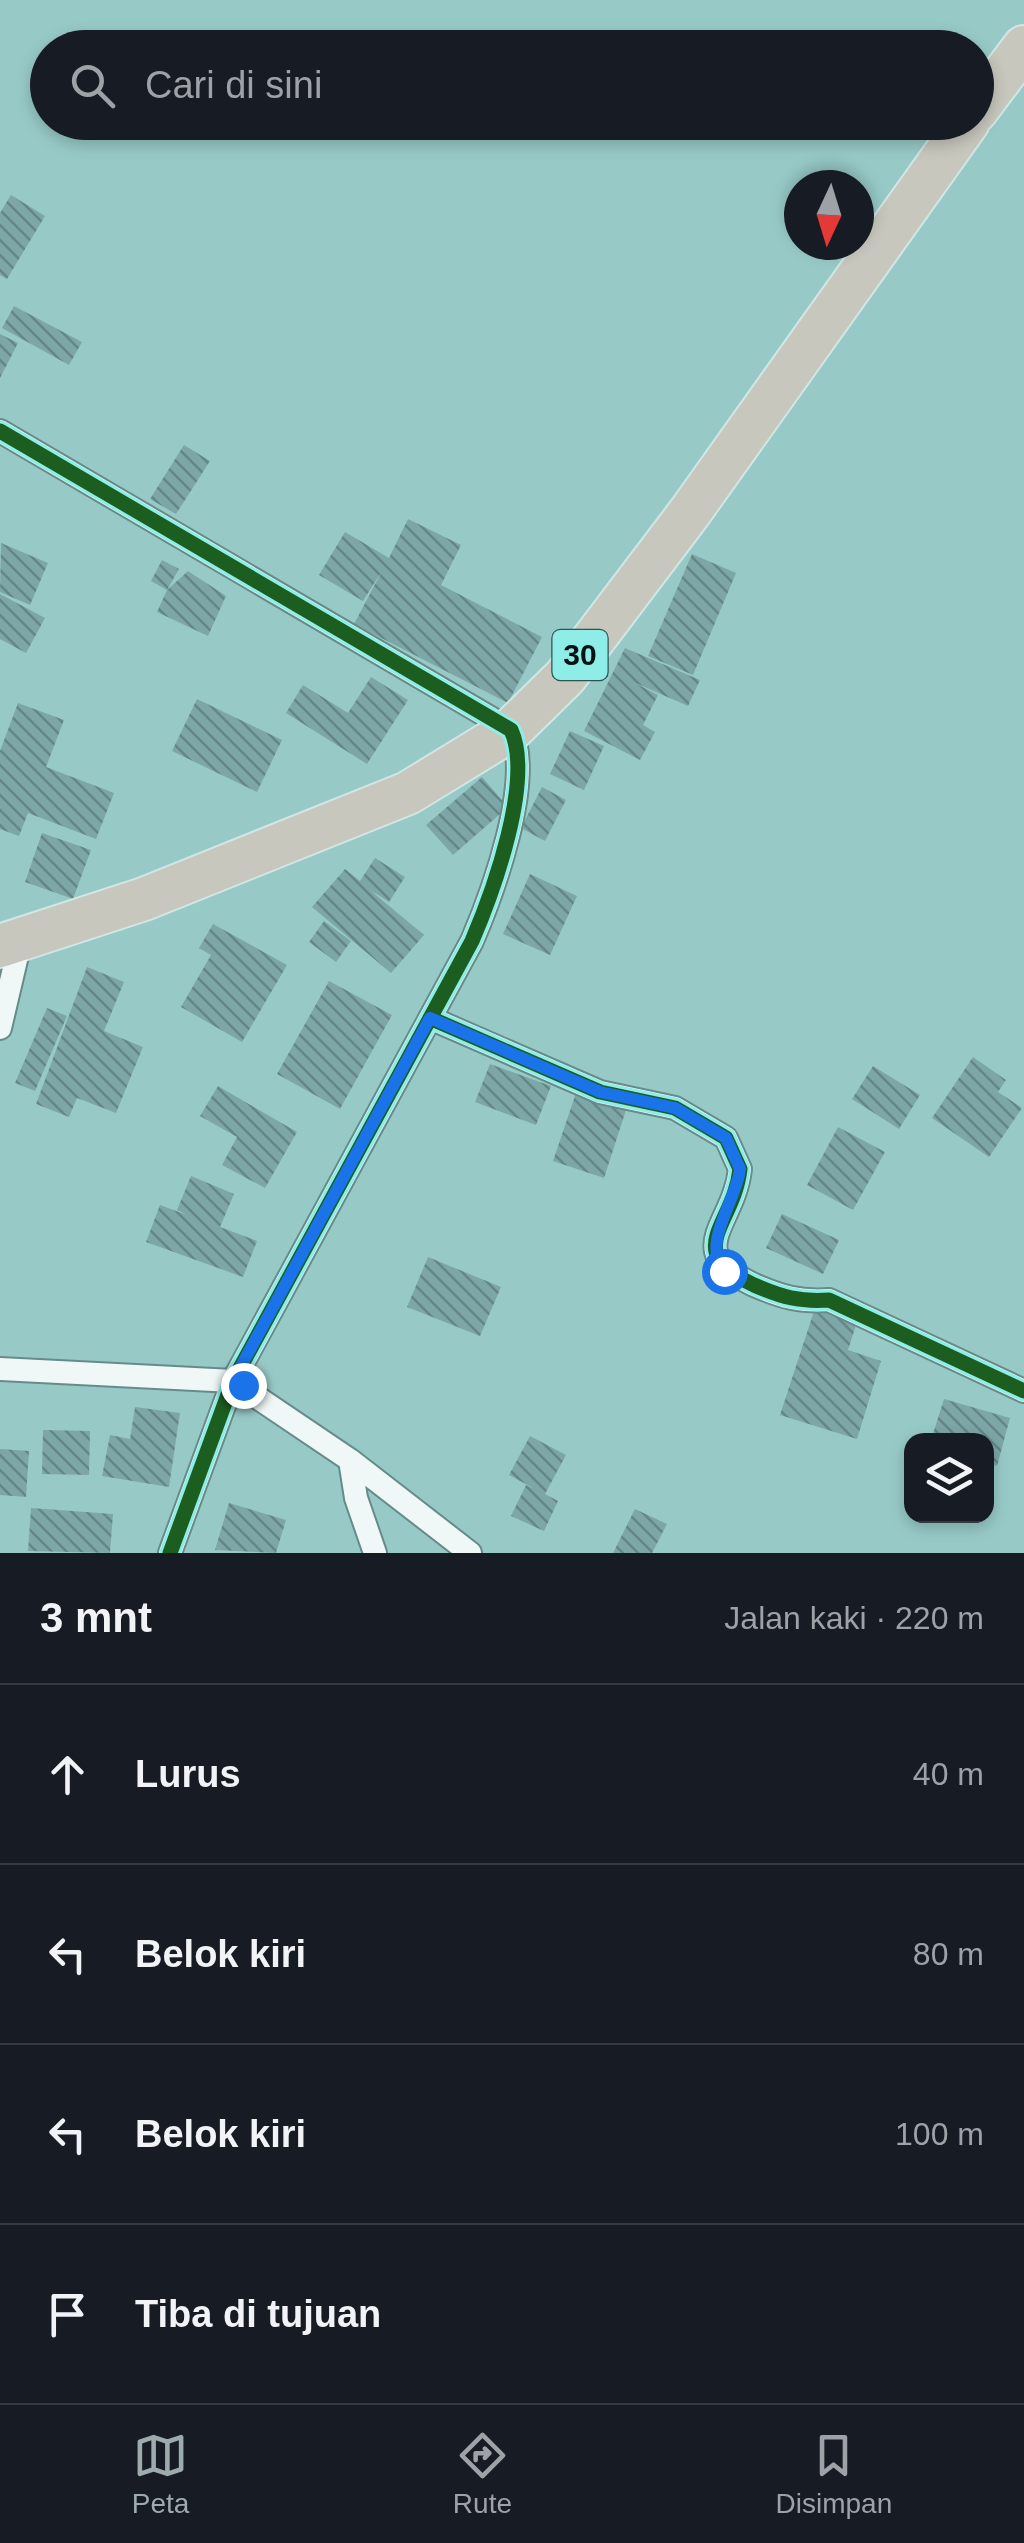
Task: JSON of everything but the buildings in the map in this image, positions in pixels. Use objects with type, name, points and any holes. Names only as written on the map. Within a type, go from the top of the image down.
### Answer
[{"type":"highway","points":[[994,87],[1024,47]]},
{"type":"highway","name":"30","points":[[10,944],[144,899],[408,792],[511,730],[565,677],[690,512],[955,140]]},
{"type":"street","points":[[0,431],[511,730],[517,744],[518,774],[490,898],[430,1018],[233,1381],[170,1553]]},
{"type":"street","points":[[0,1028],[10,944]]},
{"type":"street","points":[[430,1018],[600,1092],[675,1108],[726,1138],[740,1169],[717,1242],[716,1255],[724,1271],[794,1302],[829,1300],[1024,1391]]},
{"type":"street","points":[[0,1369],[233,1381],[350,1460],[470,1553]]},
{"type":"street","points":[[350,1460],[376,1553]]},
{"type":"cycle path","points":[[0,431],[511,730],[517,751],[518,777],[508,836],[472,941],[233,1381],[170,1553]]},
{"type":"cycle path","points":[[430,1018],[600,1092],[675,1108],[726,1138],[740,1169],[715,1248],[732,1272],[782,1296],[829,1300],[1024,1391]]},
{"type":"route","points":[[243,1385],[233,1381],[430,1018],[600,1092],[675,1108],[726,1138],[738,1157],[740,1169],[717,1242],[716,1255],[724,1271]]}]
